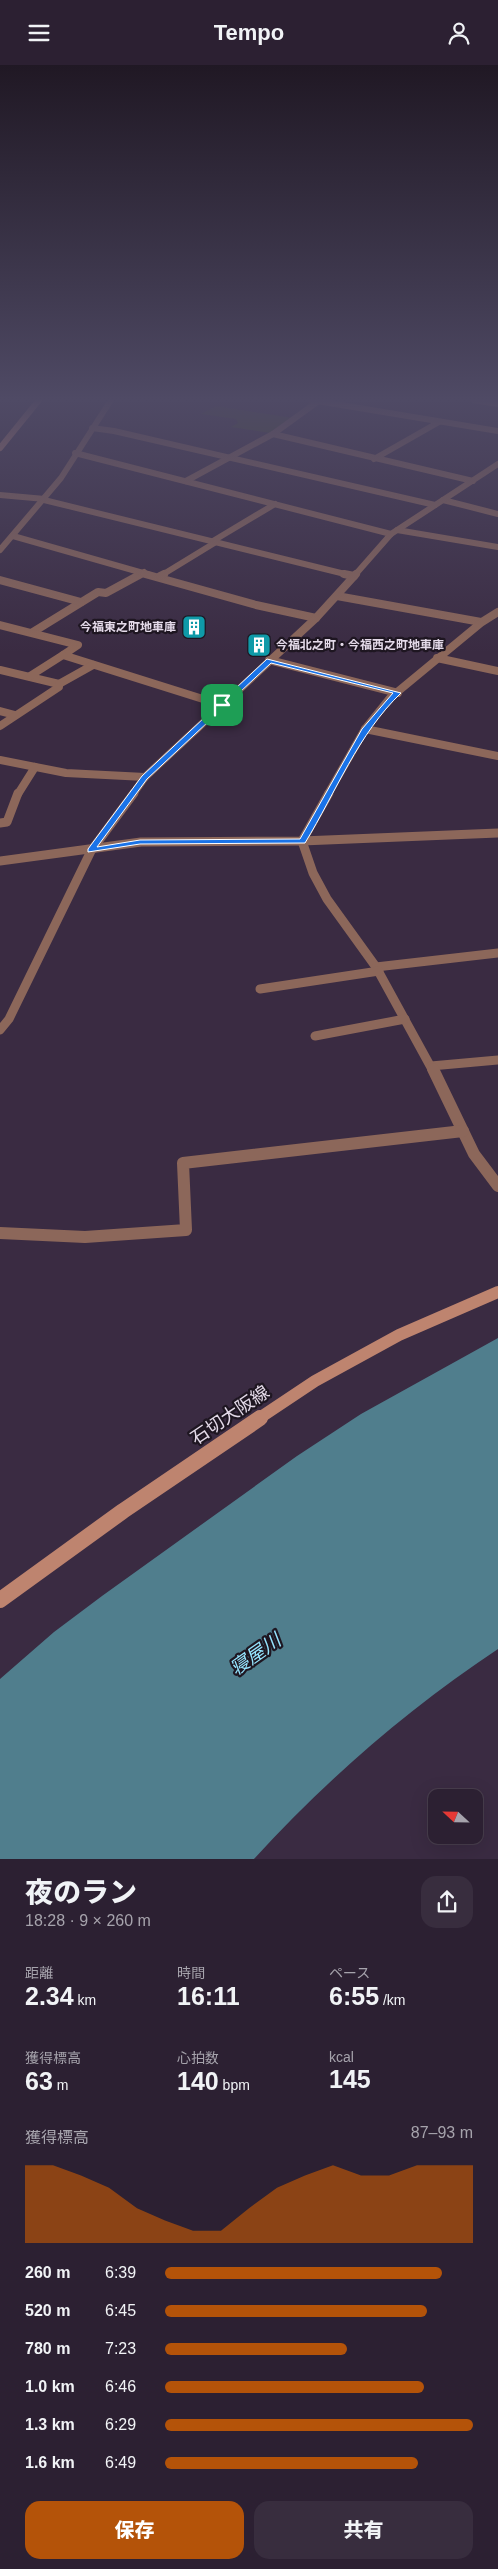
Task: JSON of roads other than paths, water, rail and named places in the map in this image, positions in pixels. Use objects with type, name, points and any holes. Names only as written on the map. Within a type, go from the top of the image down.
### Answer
[{"type":"main road","name":"石切大阪線","points":[[0,1601],[123,1511],[315,1381],[399,1335],[498,1292]]},
{"type":"street","points":[[0,550],[57,484]]},
{"type":"street","points":[[197,484],[394,532],[498,547]]},
{"type":"street","points":[[342,484],[435,505]]},
{"type":"street","points":[[0,1031],[9,1019],[91,851],[145,777],[316,618],[394,532],[469,484]]},
{"type":"street","points":[[0,495],[44,500],[354,576]]},
{"type":"street","points":[[443,500],[498,514]]},
{"type":"street","points":[[160,576],[275,504]]},
{"type":"street","points":[[13,536],[160,576],[256,605],[316,618]]},
{"type":"street","points":[[33,632],[98,592],[106,593],[144,572]]},
{"type":"street","points":[[0,580],[81,602]]},
{"type":"street","points":[[337,596],[481,621]]},
{"type":"street","points":[[498,611],[481,621],[446,653],[437,658],[390,698],[365,729],[302,841],[313,873],[327,899],[378,969],[431,1066],[474,1154],[498,1186]]},
{"type":"street","points":[[0,625],[78,645],[30,676]]},
{"type":"street","points":[[63,655],[222,705]]},
{"type":"street","points":[[437,658],[498,671]]},
{"type":"street","points":[[269,660],[398,693]]},
{"type":"street","points":[[0,726],[59,687],[59,685],[93,665]]},
{"type":"street","points":[[0,670],[30,676],[59,685]]},
{"type":"street","points":[[0,711],[15,715]]},
{"type":"street","points":[[365,729],[498,756]]},
{"type":"street","points":[[0,760],[66,773],[145,777]]},
{"type":"street","points":[[0,823],[7,822],[20,788],[35,767]]},
{"type":"street","points":[[0,861],[91,851],[140,842],[302,841],[498,833]]},
{"type":"street","points":[[260,989],[378,969],[498,953]]},
{"type":"street","points":[[315,1036],[405,1019]]},
{"type":"street","points":[[431,1066],[498,1060]]},
{"type":"street","points":[[0,1233],[85,1237],[186,1230],[184,1163],[463,1131]]},
{"type":"water","name":"寝屋川","points":[[498,1338],[498,1649],[400,1721],[310,1801],[254,1859],[0,1859],[0,1679],[54,1632],[297,1456],[361,1414]]},
{"type":"place","name":"今福東之町地車庫","points":[[194,627]]},
{"type":"place","name":"今福北之町・今福西之町地車庫","points":[[259,645]]}]
